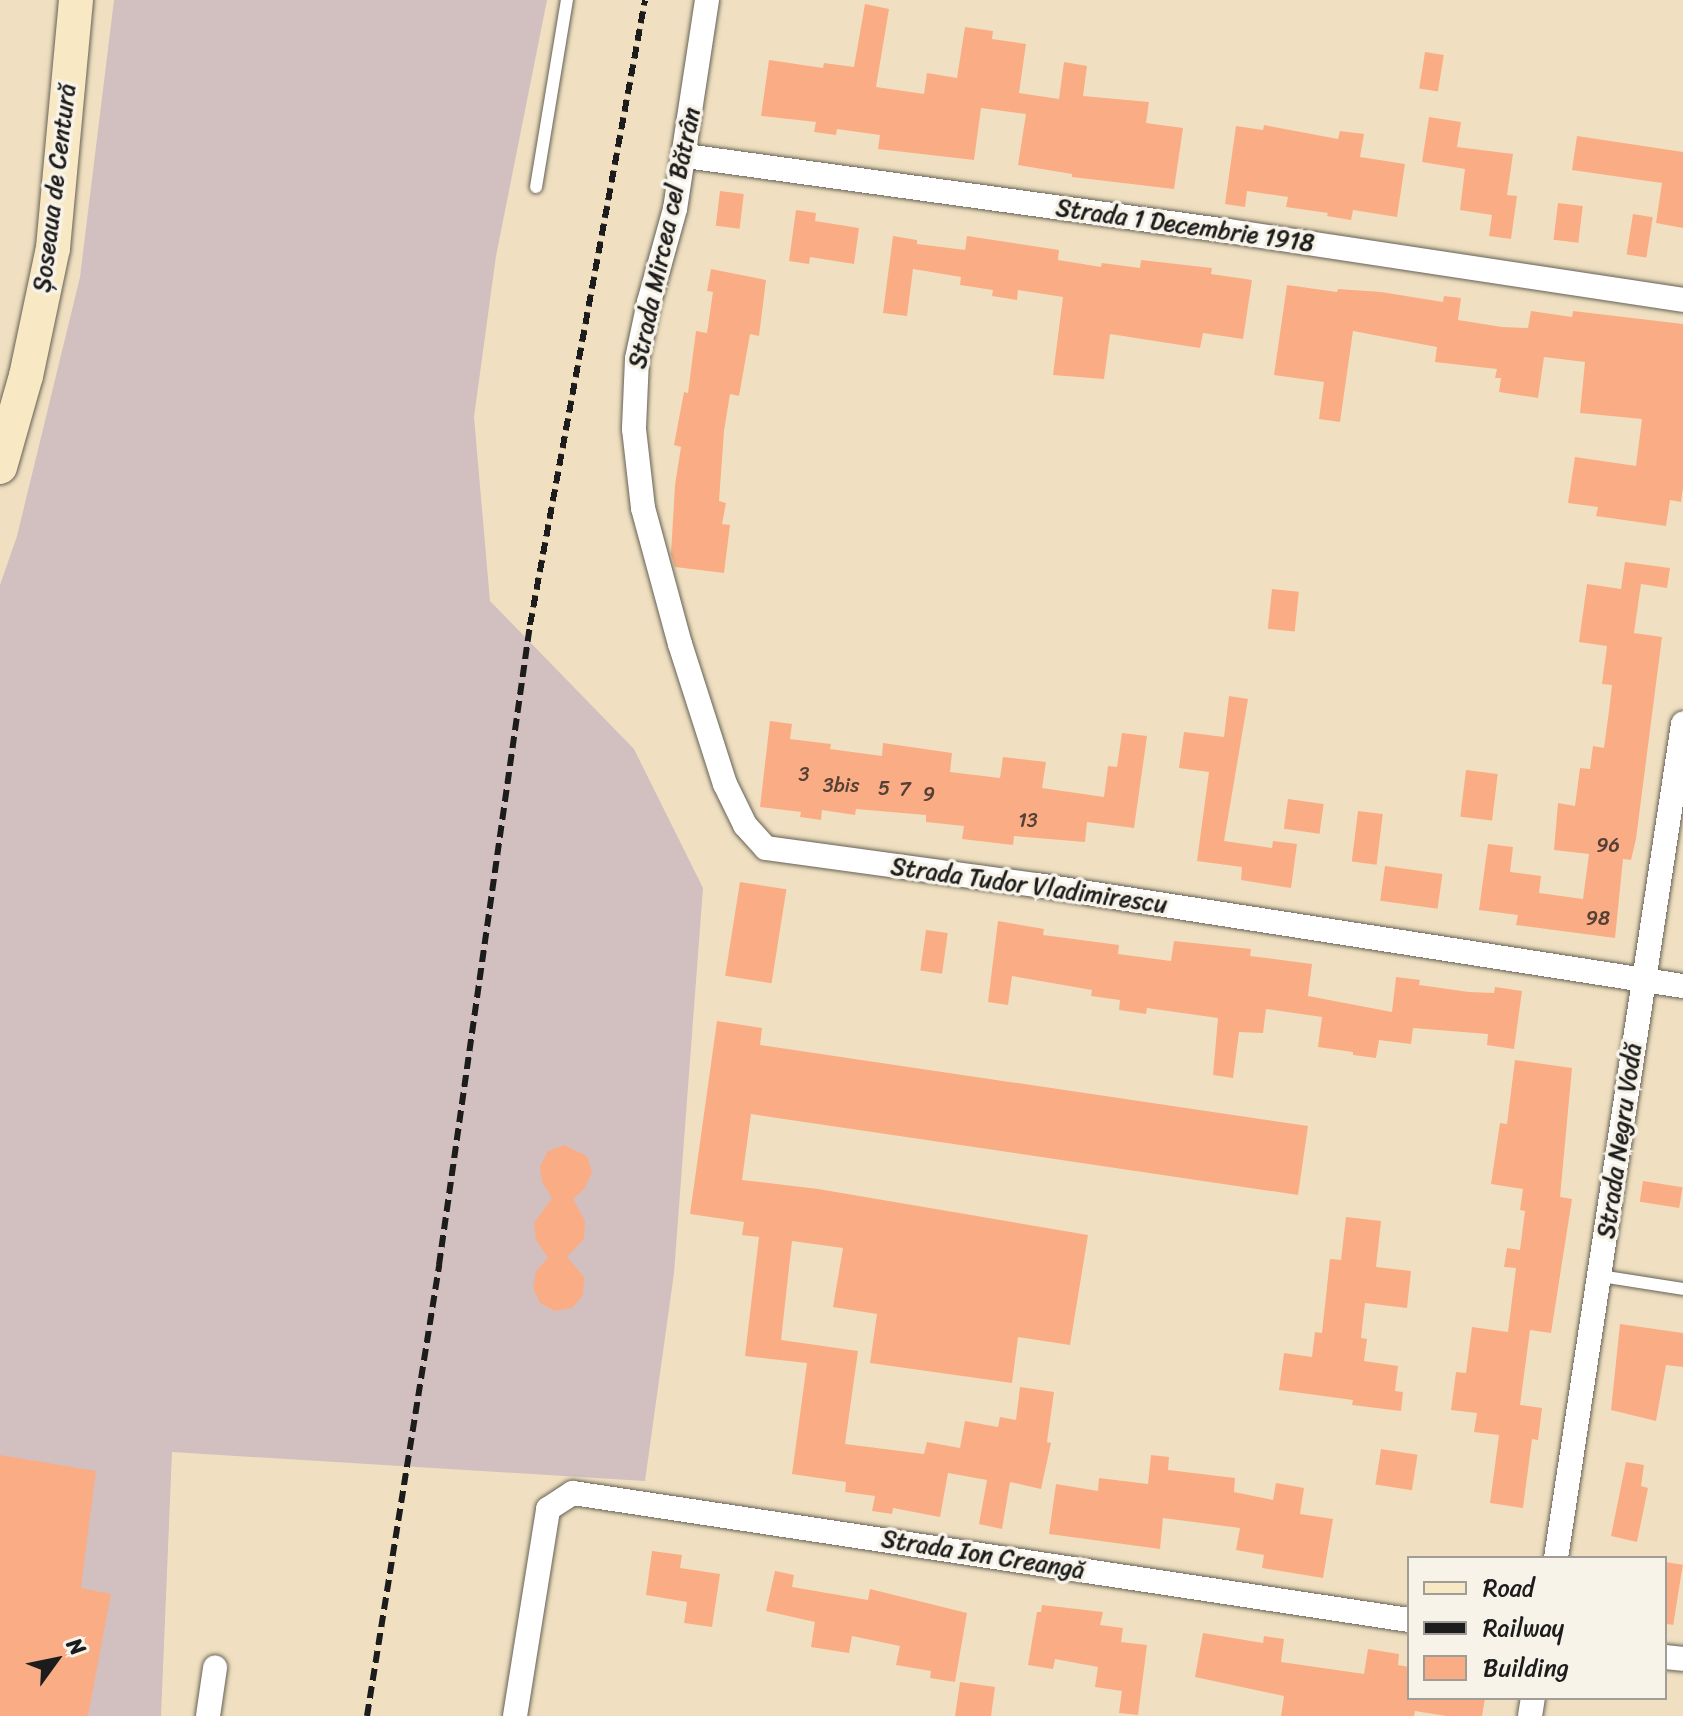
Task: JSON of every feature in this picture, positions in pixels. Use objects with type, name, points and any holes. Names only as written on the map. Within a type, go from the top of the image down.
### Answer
[{"type":"main road","name":"Șoseaua de Centură","points":[[0,467],[26,376],[53,248],[76,0]]},
{"type":"street","name":"Strada Mircea cel Bătrân","points":[[639,477],[634,397],[637,359],[686,156],[707,0]]},
{"type":"street","name":"Strada 1 Decembrie 1918","points":[[686,156],[1244,233],[1683,300]]},
{"type":"street","name":"Strada Tudor Vladimirescu","points":[[639,477],[680,644],[725,784],[745,825],[766,848],[1037,885],[1683,986]]},
{"type":"street","name":"Strada Negru Vodă","points":[[1556,1556],[1683,724]]},
{"type":"street","name":"Strada Ion Creangă","points":[[515,1716],[548,1509],[573,1493],[1407,1620]]},
{"type":"street","points":[[208,1716],[215,1668]]},
{"type":"lane","points":[[536,187],[567,0]]},
{"type":"lane","points":[[1601,1276],[1683,1289]]},
{"type":"shaded area","points":[[114,0],[547,0],[496,256],[474,417],[490,601],[634,749],[703,888],[674,1273],[645,1481],[172,1452],[161,1716],[0,1716],[0,585],[17,536],[80,277]]},
{"type":"building","points":[[865,4],[889,9],[876,87],[924,94],[927,73],[957,78],[965,27],[993,31],[992,39],[1026,44],[1019,93],[1059,99],[1064,62],[1087,66],[1083,96],[1149,102],[1146,123],[1183,128],[1174,189],[1072,177],[1072,174],[1018,165],[1026,114],[981,108],[974,160],[878,149],[880,135],[837,129],[836,135],[814,132],[816,122],[761,116],[769,60],[823,68],[824,63],[854,67]]},
{"type":"building","points":[[1425,52],[1444,55],[1438,92],[1419,89]]},
{"type":"building","points":[[1429,117],[1461,122],[1457,147],[1513,154],[1507,195],[1517,196],[1511,239],[1489,236],[1492,215],[1460,210],[1465,169],[1422,162]]},
{"type":"building","points":[[1264,125],[1338,139],[1340,131],[1364,134],[1360,157],[1405,164],[1397,217],[1353,210],[1351,220],[1327,216],[1328,213],[1286,207],[1288,197],[1247,191],[1245,207],[1225,204],[1236,126],[1263,130]]},
{"type":"building","points":[[1577,136],[1683,152],[1683,228],[1656,223],[1662,183],[1572,170]]},
{"type":"building","points":[[720,191],[744,194],[740,229],[716,226]]},
{"type":"building","points":[[1558,203],[1583,206],[1578,243],[1553,240]]},
{"type":"building","points":[[796,210],[816,213],[815,221],[859,228],[854,264],[810,257],[809,264],[789,261]]},
{"type":"building","points":[[1633,214],[1653,217],[1646,258],[1627,254]]},
{"type":"building","points":[[893,236],[917,240],[917,244],[965,250],[967,236],[1059,250],[1058,260],[1101,267],[1102,263],[1140,268],[1141,260],[1212,268],[1211,274],[1252,280],[1243,339],[1203,333],[1200,348],[1110,334],[1104,379],[1053,375],[1063,297],[1018,290],[1017,300],[992,296],[993,290],[960,285],[961,277],[913,269],[907,316],[883,313]]},
{"type":"building","points":[[711,269],[766,280],[759,336],[750,334],[739,396],[730,394],[724,431],[719,501],[726,503],[722,524],[730,525],[724,573],[675,567],[671,554],[675,485],[681,447],[674,445],[684,392],[688,393],[696,331],[707,333],[713,292],[707,291]]},
{"type":"building","points":[[1287,285],[1337,292],[1338,289],[1381,292],[1443,302],[1444,296],[1461,298],[1458,320],[1502,327],[1528,328],[1531,311],[1572,317],[1573,311],[1683,324],[1681,502],[1670,500],[1666,526],[1596,516],[1598,507],[1568,503],[1575,457],[1636,466],[1642,419],[1580,413],[1585,362],[1544,357],[1538,398],[1499,392],[1501,378],[1495,378],[1497,369],[1435,362],[1437,347],[1353,331],[1340,422],[1319,419],[1324,382],[1274,375]]},
{"type":"building","points":[[1625,562],[1670,568],[1667,588],[1641,584],[1634,633],[1662,637],[1636,839],[1631,860],[1623,859],[1615,938],[1516,925],[1518,915],[1479,910],[1488,844],[1513,847],[1510,872],[1541,876],[1539,893],[1583,899],[1589,854],[1554,850],[1558,803],[1575,806],[1580,768],[1590,769],[1593,746],[1604,748],[1609,711],[1612,685],[1602,684],[1607,646],[1579,642],[1587,584],[1621,589]]},
{"type":"building","points":[[1272,589],[1299,592],[1295,632],[1268,629]]},
{"type":"building","points":[[1229,696],[1248,699],[1224,841],[1272,848],[1273,841],[1297,844],[1291,888],[1241,880],[1242,867],[1197,861],[1209,772],[1179,768],[1184,732],[1224,737]]},
{"type":"building","points":[[770,721],[792,724],[790,739],[831,744],[830,749],[882,756],[883,743],[952,753],[950,772],[1000,778],[1003,757],[1046,762],[1042,788],[1104,797],[1108,766],[1117,767],[1122,733],[1147,736],[1134,828],[1087,822],[1085,842],[1014,836],[1013,845],[962,839],[964,826],[926,822],[926,815],[856,809],[855,815],[822,810],[821,820],[800,817],[801,812],[760,807]]},
{"type":"building","points":[[1466,770],[1498,774],[1492,821],[1460,817]]},
{"type":"building","points":[[1288,799],[1324,804],[1319,834],[1284,829]]},
{"type":"building","points":[[1358,811],[1383,814],[1377,865],[1352,862]]},
{"type":"building","points":[[1385,866],[1442,874],[1438,909],[1380,901]]},
{"type":"building","points":[[740,882],[786,889],[772,983],[725,976]]},
{"type":"building","points":[[998,921],[1044,929],[1043,935],[1119,945],[1118,954],[1171,961],[1174,941],[1251,949],[1250,956],[1312,964],[1308,996],[1392,1012],[1396,977],[1420,980],[1419,985],[1469,992],[1494,993],[1495,987],[1522,991],[1514,1049],[1487,1045],[1488,1034],[1413,1028],[1411,1044],[1379,1040],[1376,1058],[1353,1055],[1353,1052],[1318,1047],[1322,1017],[1266,1009],[1263,1033],[1239,1032],[1233,1078],[1213,1075],[1218,1018],[1147,1008],[1146,1014],[1119,1010],[1120,1000],[1091,996],[1092,990],[1012,976],[1008,1005],[988,1002]]},
{"type":"building","points":[[926,930],[948,933],[942,974],[920,971]]},
{"type":"building","points":[[717,1021],[762,1028],[760,1045],[1308,1126],[1298,1195],[751,1114],[742,1180],[818,1189],[1088,1235],[1070,1345],[1018,1337],[1012,1383],[870,1363],[877,1314],[833,1307],[843,1248],[792,1241],[781,1340],[858,1351],[845,1444],[924,1454],[927,1442],[960,1448],[965,1421],[998,1427],[1000,1417],[1016,1420],[1020,1387],[1054,1392],[1047,1442],[1051,1443],[1041,1489],[1010,1482],[1002,1529],[979,1524],[987,1480],[948,1473],[940,1517],[893,1508],[892,1514],[872,1511],[875,1496],[845,1492],[846,1482],[792,1474],[807,1363],[745,1356],[759,1237],[742,1235],[744,1222],[690,1214]]},
{"type":"building","points":[[1515,1060],[1572,1068],[1560,1197],[1572,1199],[1551,1333],[1530,1330],[1520,1405],[1542,1408],[1538,1440],[1532,1439],[1523,1508],[1490,1503],[1499,1435],[1474,1432],[1477,1413],[1451,1410],[1456,1372],[1466,1373],[1472,1327],[1508,1332],[1516,1268],[1504,1267],[1507,1248],[1520,1250],[1525,1211],[1520,1210],[1523,1189],[1491,1184],[1500,1123],[1507,1124]]},
{"type":"building","points":[[564,1145],[587,1156],[592,1172],[585,1188],[573,1199],[585,1221],[584,1239],[567,1257],[584,1277],[583,1295],[572,1308],[555,1311],[540,1303],[533,1288],[536,1271],[548,1258],[536,1240],[534,1223],[552,1198],[542,1182],[540,1166],[548,1151]]},
{"type":"building","points":[[1643,1181],[1683,1187],[1679,1208],[1640,1202]]},
{"type":"building","points":[[1346,1217],[1381,1221],[1376,1267],[1411,1271],[1407,1308],[1365,1303],[1361,1338],[1367,1339],[1364,1361],[1398,1366],[1395,1391],[1403,1392],[1401,1411],[1352,1405],[1353,1400],[1279,1390],[1284,1353],[1312,1357],[1315,1332],[1322,1333],[1330,1259],[1341,1260]]},
{"type":"building","points":[[1620,1324],[1683,1333],[1683,1367],[1666,1365],[1656,1421],[1611,1410]]},
{"type":"building","points":[[1381,1449],[1418,1455],[1412,1490],[1375,1485]]},
{"type":"building","points":[[0,1455],[96,1471],[81,1588],[111,1594],[88,1716],[0,1716]]},
{"type":"building","points":[[1151,1455],[1169,1457],[1168,1470],[1235,1478],[1234,1492],[1273,1500],[1276,1483],[1304,1488],[1300,1514],[1333,1519],[1323,1578],[1262,1568],[1264,1555],[1236,1550],[1240,1528],[1163,1518],[1160,1549],[1049,1534],[1056,1484],[1098,1491],[1099,1478],[1148,1484]]},
{"type":"building","points":[[1626,1462],[1644,1465],[1641,1486],[1648,1488],[1637,1542],[1611,1536]]},
{"type":"building","points":[[652,1551],[682,1555],[680,1568],[720,1574],[712,1627],[684,1623],[687,1602],[646,1595]]},
{"type":"building","points":[[1667,1562],[1683,1565],[1673,1625],[1667,1624]]},
{"type":"building","points":[[775,1571],[794,1575],[792,1587],[868,1600],[870,1589],[967,1613],[955,1682],[930,1678],[931,1671],[896,1665],[900,1646],[852,1636],[849,1653],[811,1647],[815,1622],[766,1611]]},
{"type":"building","points":[[1042,1605],[1103,1612],[1100,1625],[1123,1628],[1121,1642],[1147,1645],[1138,1715],[1119,1713],[1122,1691],[1095,1687],[1098,1667],[1055,1659],[1053,1669],[1028,1665],[1037,1612],[1041,1612]]},
{"type":"building","points":[[1203,1633],[1263,1643],[1264,1636],[1284,1639],[1281,1662],[1364,1674],[1368,1649],[1399,1654],[1398,1665],[1407,1667],[1407,1700],[1485,1700],[1482,1716],[1446,1716],[1415,1711],[1414,1716],[1281,1716],[1284,1696],[1195,1677]]},
{"type":"building","points":[[960,1682],[995,1687],[991,1716],[955,1716]]},
{"type":"railway","points":[[367,1716],[439,1265],[530,625],[645,0]]}]
